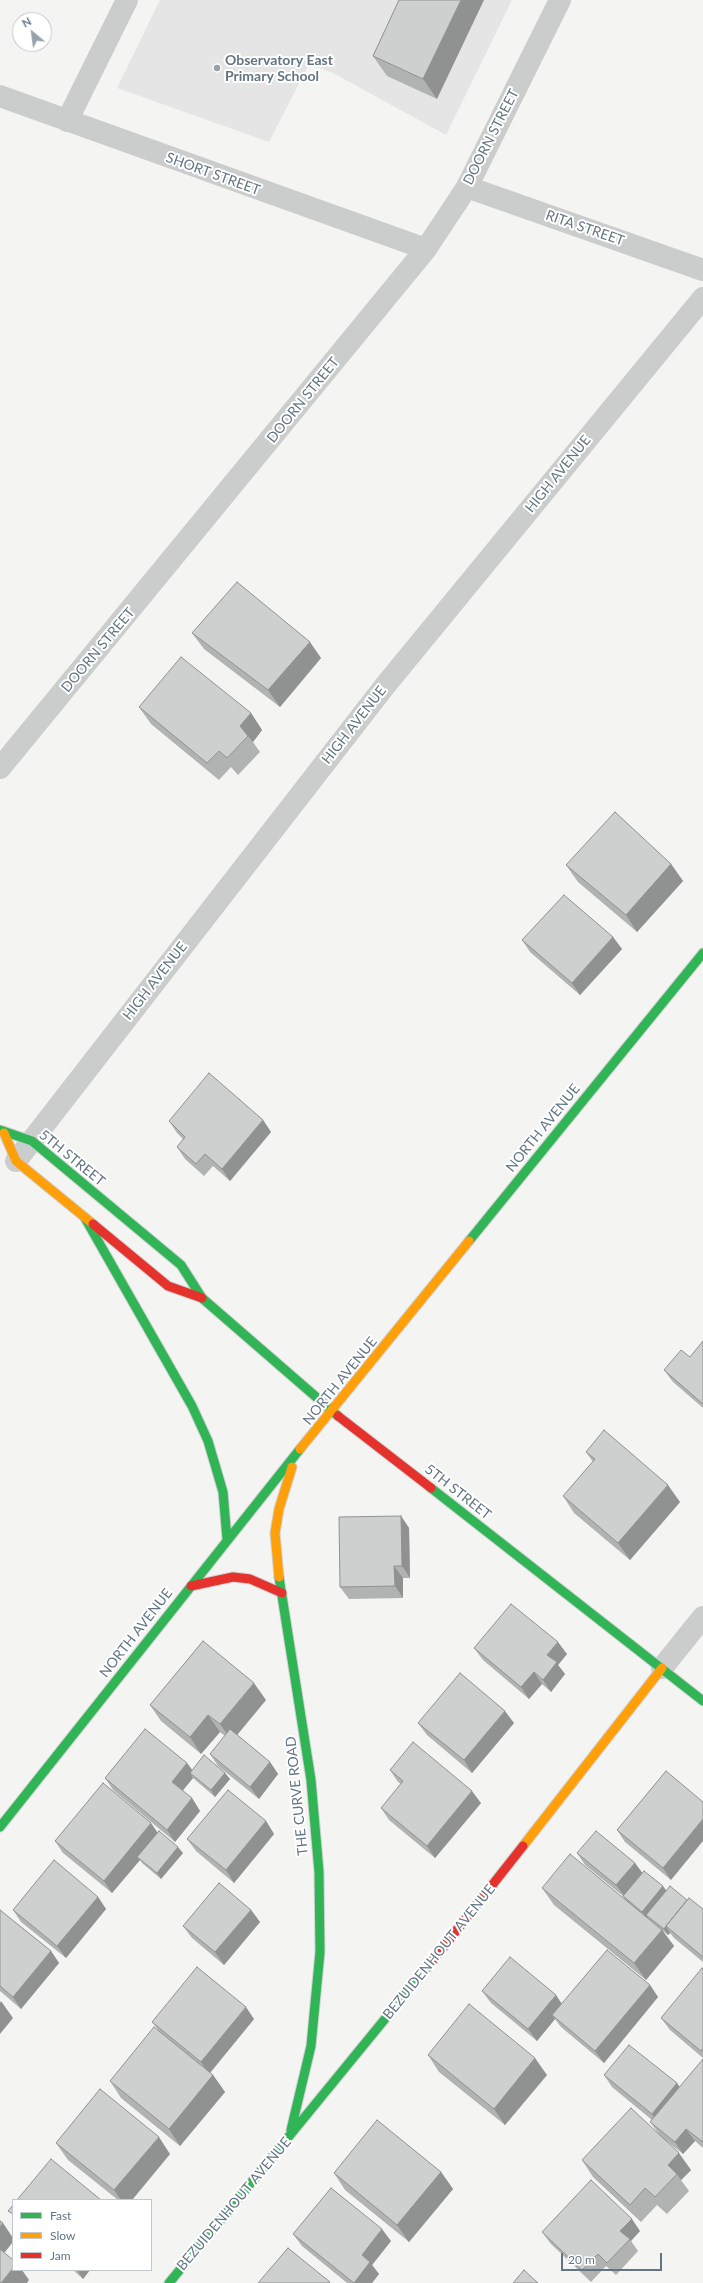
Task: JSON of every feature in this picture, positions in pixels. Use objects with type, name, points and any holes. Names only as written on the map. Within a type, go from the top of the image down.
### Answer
[{"type":"street","points":[[67,121],[127,0]]},
{"type":"street","name":"DOORN STREET","points":[[0,768],[426,249],[467,187],[560,0]]},
{"type":"street","name":"SHORT STREET","points":[[0,96],[426,249]]},
{"type":"street","name":"RITA STREET","points":[[467,187],[703,270]]},
{"type":"street","name":"HIGH AVENUE","points":[[16,1161],[384,687],[703,298]]},
{"type":"street","name":"NORTH AVENUE","points":[[0,1827],[227,1539],[333,1412],[703,953]]},
{"type":"street","name":"5TH STREET","points":[[2,1131],[32,1141],[181,1265],[202,1298],[333,1412],[703,1701]]},
{"type":"street","name":"5TH STREET","points":[[2,1131],[16,1161],[168,1286],[202,1298]]},
{"type":"street","points":[[85,1218],[192,1406],[208,1440],[223,1492],[227,1539]]},
{"type":"street","name":"THE CURVE ROAD","points":[[290,2136],[311,2046],[320,1952],[319,1872],[312,1780],[276,1557],[275,1533],[279,1509],[296,1456]]},
{"type":"street","points":[[191,1586],[233,1577],[250,1579],[282,1593]]},
{"type":"street","name":"BEZUIDENHOUT AVENUE","points":[[169,2283],[457,1930],[703,1617]]},
{"type":"shaded area","name":"Observatory East Primary School","points":[[160,0],[512,0],[446,135],[333,73],[309,64],[269,142],[117,88]]},
{"type":"building","points":[[399,0],[461,0],[423,79],[373,56]]},
{"type":"building","points":[[237,582],[310,642],[268,690],[192,633]]},
{"type":"building","points":[[181,657],[251,713],[240,726],[248,736],[227,758],[219,751],[207,763],[139,707]]},
{"type":"building","points":[[615,812],[671,864],[626,915],[566,865]]},
{"type":"building","points":[[564,895],[613,937],[572,983],[522,940]]},
{"type":"building","points":[[209,1073],[263,1120],[222,1169],[205,1154],[196,1164],[177,1147],[185,1137],[169,1121]]},
{"type":"building","points":[[703,1341],[703,1404],[664,1370],[681,1350],[690,1357]]},
{"type":"building","points":[[604,1430],[668,1485],[618,1543],[563,1496],[595,1459],[586,1452]]},
{"type":"building","points":[[401,1516],[402,1566],[394,1566],[395,1586],[340,1587],[339,1517]]},
{"type":"building","points":[[511,1604],[558,1642],[547,1655],[557,1662],[543,1680],[534,1672],[521,1687],[474,1648]]},
{"type":"building","points":[[203,1641],[254,1683],[220,1724],[208,1715],[190,1737],[150,1705]]},
{"type":"building","points":[[460,1673],[505,1711],[464,1760],[418,1723]]},
{"type":"building","points":[[145,1729],[187,1763],[172,1782],[192,1798],[167,1830],[105,1778]]},
{"type":"building","points":[[230,1729],[270,1762],[250,1787],[210,1754]]},
{"type":"building","points":[[413,1742],[472,1791],[427,1846],[381,1808],[403,1781],[390,1770]]},
{"type":"building","points":[[204,1755],[225,1773],[211,1790],[190,1773]]},
{"type":"building","points":[[666,1771],[703,1802],[703,1819],[663,1868],[617,1830]]},
{"type":"building","points":[[103,1783],[151,1823],[104,1881],[55,1841]]},
{"type":"building","points":[[228,1790],[266,1821],[226,1870],[187,1839]]},
{"type":"building","points":[[159,1831],[178,1847],[157,1873],[137,1857]]},
{"type":"building","points":[[596,1831],[635,1863],[616,1885],[577,1853]]},
{"type":"building","points":[[570,1854],[662,1930],[634,1963],[542,1888]]},
{"type":"building","points":[[54,1860],[98,1897],[57,1946],[13,1910]]},
{"type":"building","points":[[644,1871],[663,1886],[642,1912],[623,1896]]},
{"type":"building","points":[[219,1883],[251,1910],[215,1952],[183,1926]]},
{"type":"building","points":[[670,1886],[687,1900],[664,1929],[646,1915]]},
{"type":"building","points":[[689,1898],[703,1909],[703,1957],[666,1926]]},
{"type":"building","points":[[0,1910],[51,1951],[13,1997],[0,1986]]},
{"type":"building","points":[[607,1950],[650,1985],[595,2051],[552,2015]]},
{"type":"building","points":[[510,1957],[556,1995],[528,2029],[482,1991]]},
{"type":"building","points":[[197,1967],[246,2007],[201,2062],[152,2022]]},
{"type":"building","points":[[702,1968],[703,2048],[701,2051],[661,2018]]},
{"type":"building","points":[[469,2004],[535,2058],[494,2109],[428,2055]]},
{"type":"building","points":[[154,2027],[213,2075],[169,2129],[110,2081]]},
{"type":"building","points":[[629,2045],[677,2083],[652,2114],[604,2075]]},
{"type":"building","points":[[703,2059],[703,2142],[686,2129],[675,2142],[650,2122]]},
{"type":"building","points":[[100,2089],[159,2137],[114,2190],[56,2143]]},
{"type":"building","points":[[631,2108],[679,2153],[668,2165],[677,2174],[655,2197],[645,2188],[630,2205],[582,2160]]},
{"type":"building","points":[[377,2120],[441,2172],[397,2225],[334,2173]]},
{"type":"building","points":[[51,2159],[100,2199],[18,2199]]},
{"type":"building","points":[[591,2180],[632,2219],[620,2231],[630,2239],[607,2263],[598,2254],[582,2270],[542,2232]]},
{"type":"building","points":[[331,2188],[382,2229],[362,2255],[370,2262],[354,2283],[293,2234]]},
{"type":"building","points":[[12,2206],[12,2213],[8,2211]]},
{"type":"building","points":[[288,2248],[330,2282],[258,2283]]},
{"type":"building","points":[[0,2249],[12,2259],[12,2269],[0,2283]]},
{"type":"building","points":[[524,2270],[538,2283],[513,2283]]},
{"type":"traffic: fast","points":[[469,1241],[703,953]]},
{"type":"traffic: fast","points":[[0,1130],[32,1141],[181,1265],[202,1298],[338,1416]]},
{"type":"traffic: fast","points":[[85,1218],[192,1406],[208,1441],[223,1492],[227,1539]]},
{"type":"traffic: fast","points":[[0,1827],[300,1449]]},
{"type":"traffic: fast","points":[[431,1488],[703,1701]]},
{"type":"traffic: fast","points":[[279,1577],[311,1780],[319,1872],[320,1952],[311,2046],[291,2130]]},
{"type":"traffic: fast","points":[[169,2283],[434,1959]]},
{"type":"traffic: slow","points":[[4,1133],[16,1161],[93,1224]]},
{"type":"traffic: slow","points":[[300,1449],[469,1241]]},
{"type":"traffic: slow","points":[[279,1577],[275,1533],[279,1509],[292,1467]]},
{"type":"traffic: slow","points":[[523,1846],[662,1668]]},
{"type":"traffic: jam","points":[[93,1224],[168,1286],[202,1298]]},
{"type":"traffic: jam","points":[[338,1416],[431,1488]]},
{"type":"traffic: jam","points":[[191,1586],[233,1577],[250,1579],[282,1593]]},
{"type":"traffic: jam","points":[[434,1959],[523,1846]]},
{"type":"place","name":"Observatory East Primary School","points":[[217,68]]}]
